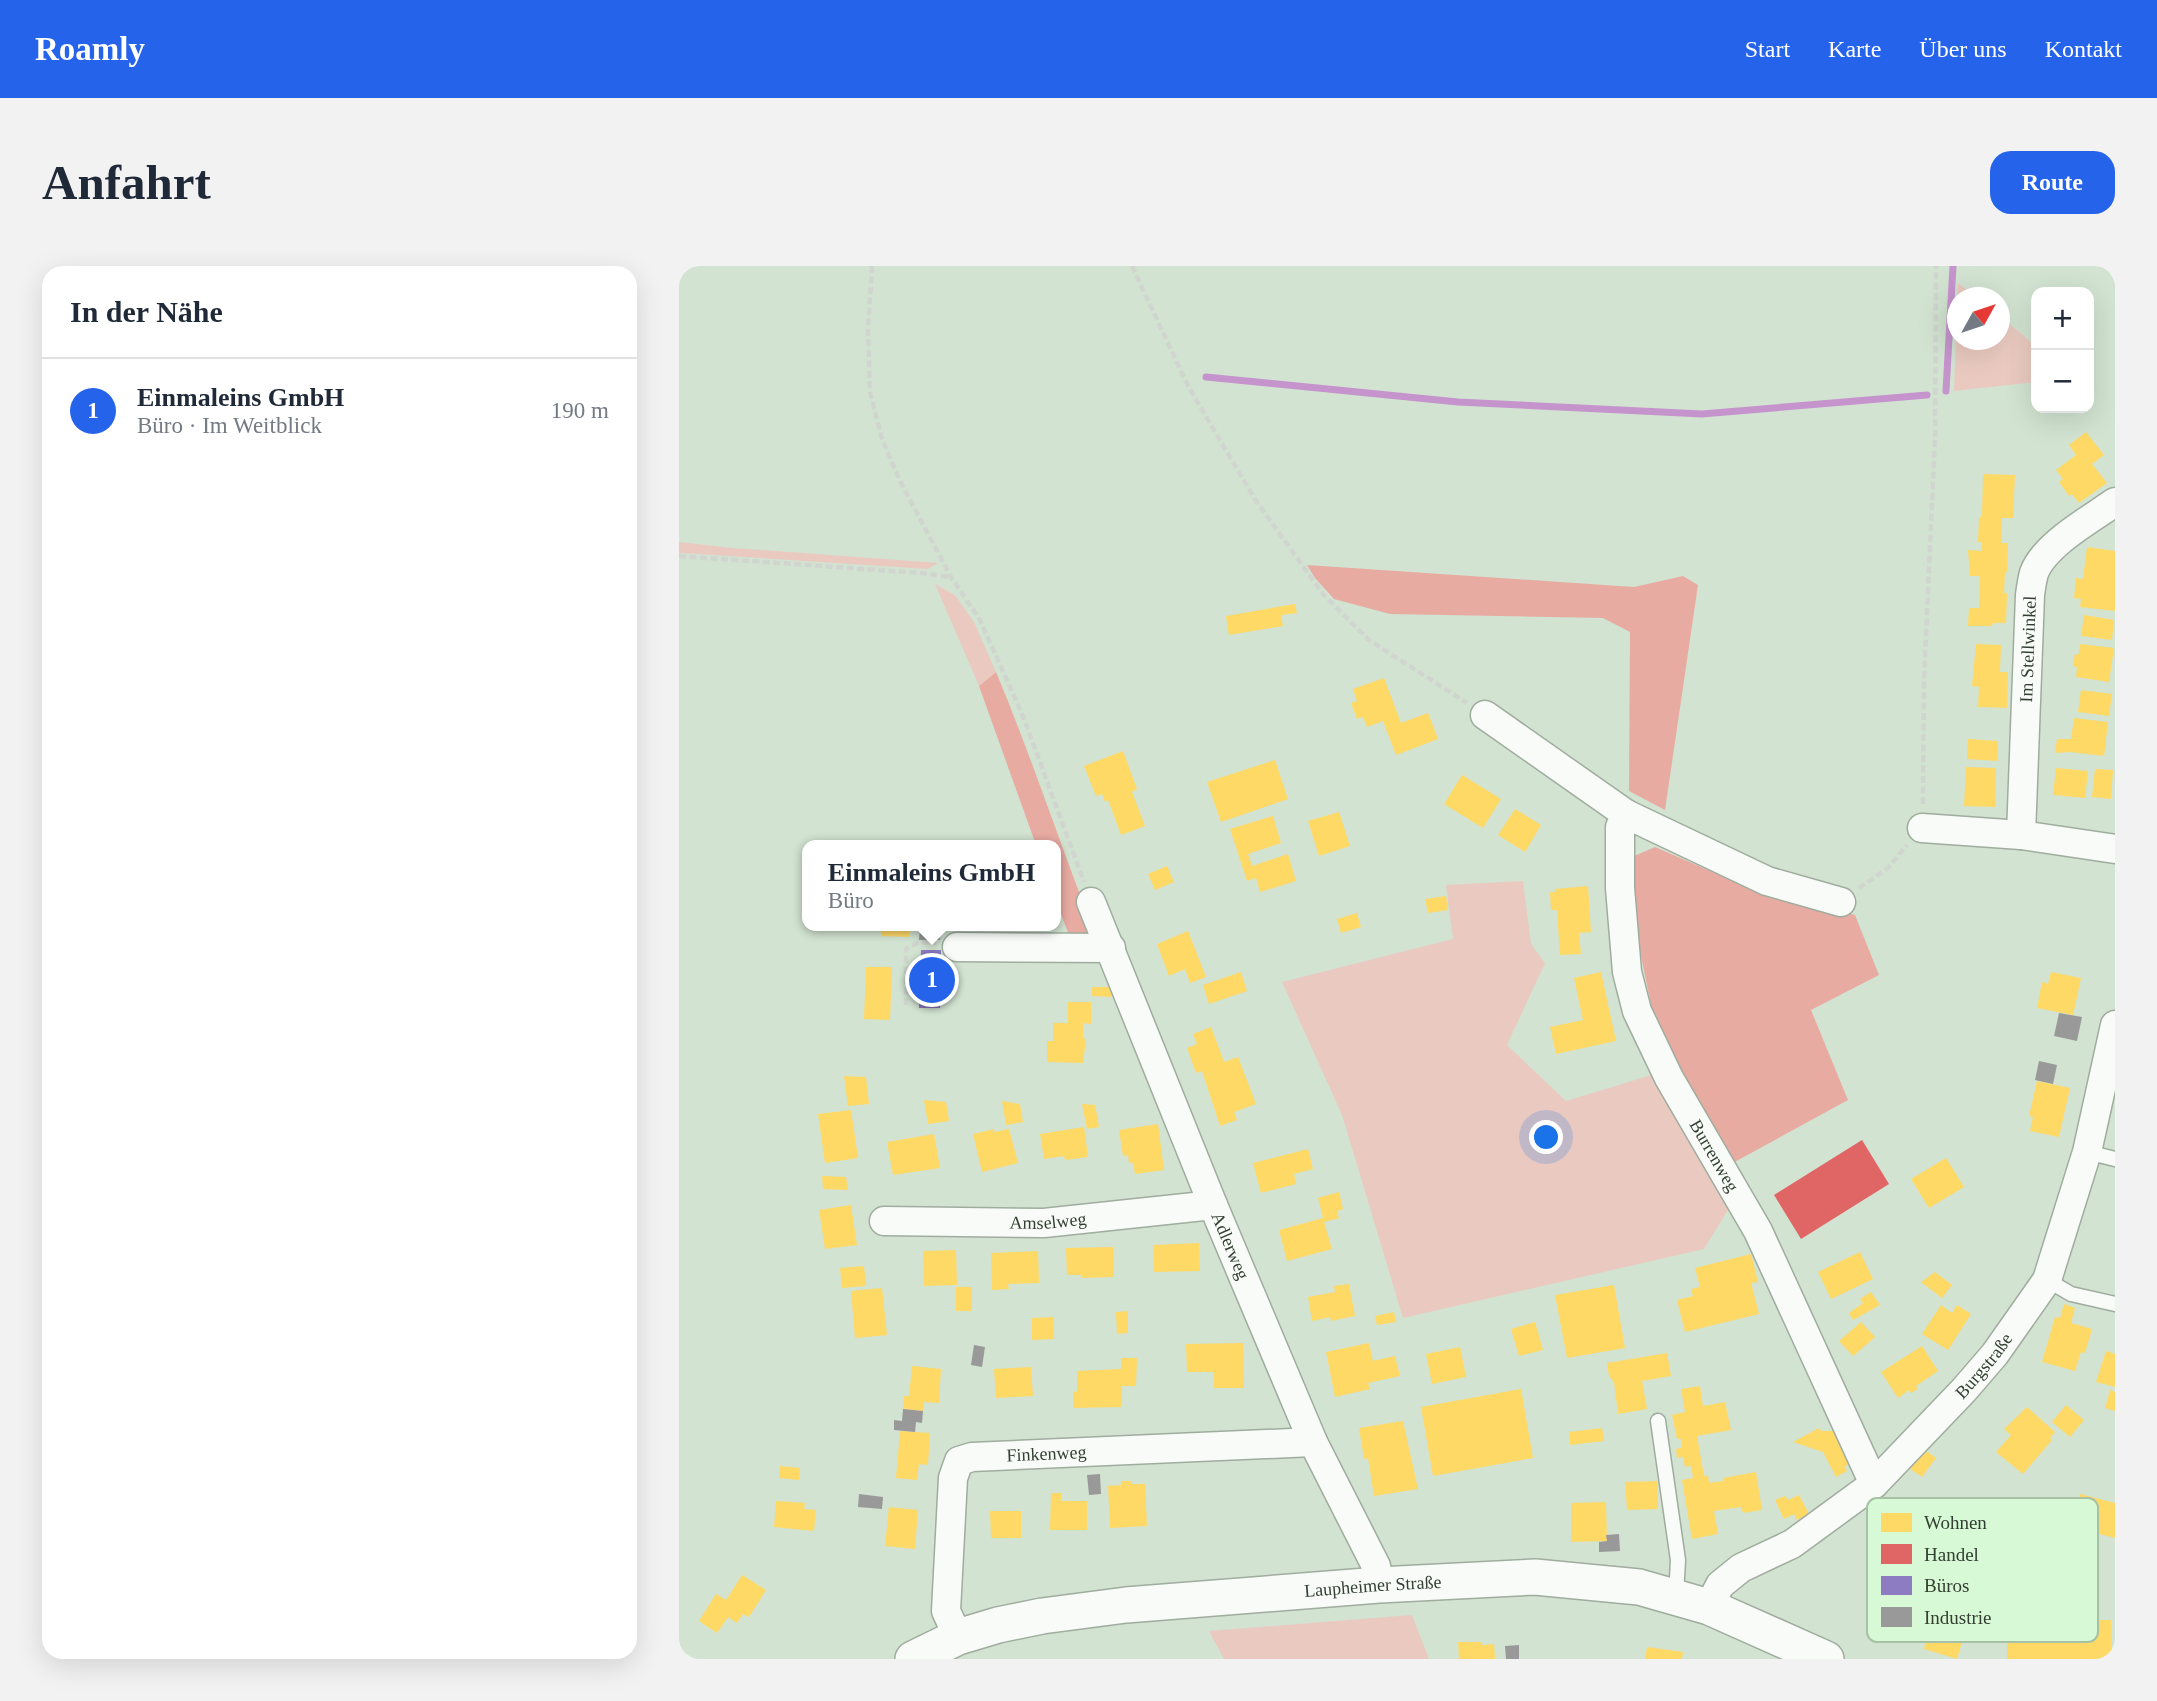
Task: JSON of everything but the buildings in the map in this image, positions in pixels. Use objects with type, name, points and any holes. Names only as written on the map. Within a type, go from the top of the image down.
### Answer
[{"type":"street","name":"Im Stellwinkel","points":[[2021,835],[2030,594],[2034,572],[2043,557],[2057,544],[2115,502]]},
{"type":"street","points":[[1485,715],[1626,814],[1767,881],[1841,902]]},
{"type":"street","name":"Burrenweg","points":[[1626,814],[1620,827],[1620,888],[1627,972],[1636,1011],[1669,1078],[1758,1231],[1874,1484]]},
{"type":"street","points":[[1922,828],[2021,835],[2115,849]]},
{"type":"street","name":"Adlerweg","points":[[1091,902],[1213,1205],[1313,1443],[1377,1566],[1379,1585]]},
{"type":"street","points":[[949,945],[1111,948]]},
{"type":"street","name":"Burgstraße","points":[[1709,1607],[1720,1585],[1741,1568],[1792,1544],[1874,1484],[1995,1354],[2047,1280],[2087,1152],[2115,1025]]},
{"type":"street","name":"Amselweg","points":[[884,1221],[1044,1223],[1213,1205]]},
{"type":"street","name":"Finkenweg","points":[[958,1637],[946,1611],[953,1478],[959,1461],[972,1457],[1313,1443]]},
{"type":"street","name":"Laupheimer Straße","points":[[913,1659],[958,1637],[1042,1616],[1126,1605],[1379,1585],[1535,1577],[1639,1587],[1709,1607],[1826,1659]]},
{"type":"lane","points":[[2087,1152],[2115,1159]]},
{"type":"lane","points":[[2047,1280],[2071,1294],[2115,1304]]},
{"type":"lane","points":[[1658,1421],[1678,1560],[1676,1598]]},
{"type":"path","points":[[872,266],[868,329],[870,392],[882,439],[900,481],[951,577],[980,620],[1023,716],[1091,902]]},
{"type":"path","points":[[1132,266],[1188,386],[1256,501],[1323,594],[1369,640],[1485,715]]},
{"type":"path","points":[[1841,902],[1888,868],[1922,828],[1924,679],[1935,439],[1936,266]]},
{"type":"path","points":[[679,556],[951,577]]},
{"type":"path","points":[[906,1005],[906,949],[919,942],[949,945]]},
{"type":"shaded area","points":[[2010,324],[2031,342],[2031,383],[1954,391],[1956,350],[2010,350]]},
{"type":"shaded area","points":[[679,542],[939,563],[927,569],[679,553]]},
{"type":"shaded area","points":[[1307,565],[1634,587],[1683,576],[1698,585],[1665,810],[1629,791],[1630,632],[1603,618],[1390,614],[1334,599]]},
{"type":"shaded area","points":[[935,584],[955,595],[974,622],[996,672],[979,686]]},
{"type":"shaded area","points":[[996,672],[1060,840],[1034,840],[979,686]]},
{"type":"shaded area","points":[[1061,842],[1095,934],[1070,938],[1061,914]]},
{"type":"shaded area","points":[[1655,847],[1717,874],[1787,898],[1855,915],[1879,975],[1811,1010],[1848,1100],[1731,1164],[1697,1107],[1652,1010],[1633,916],[1632,857]]},
{"type":"shaded area","points":[[1523,881],[1531,944],[1545,963],[1507,1045],[1566,1101],[1658,1073],[1731,1205],[1704,1249],[1403,1318],[1342,1115],[1282,982],[1453,939],[1446,885]]},
{"type":"shaded area","points":[[1412,1615],[1429,1659],[1224,1659],[1209,1631]]},
{"type":"waterway","points":[[1946,391],[1953,266]]},
{"type":"waterway","points":[[1206,377],[1458,402],[1702,414],[1927,395]]},
{"type":"place","name":"Einmaleins GmbH","points":[[932,980]]}]
